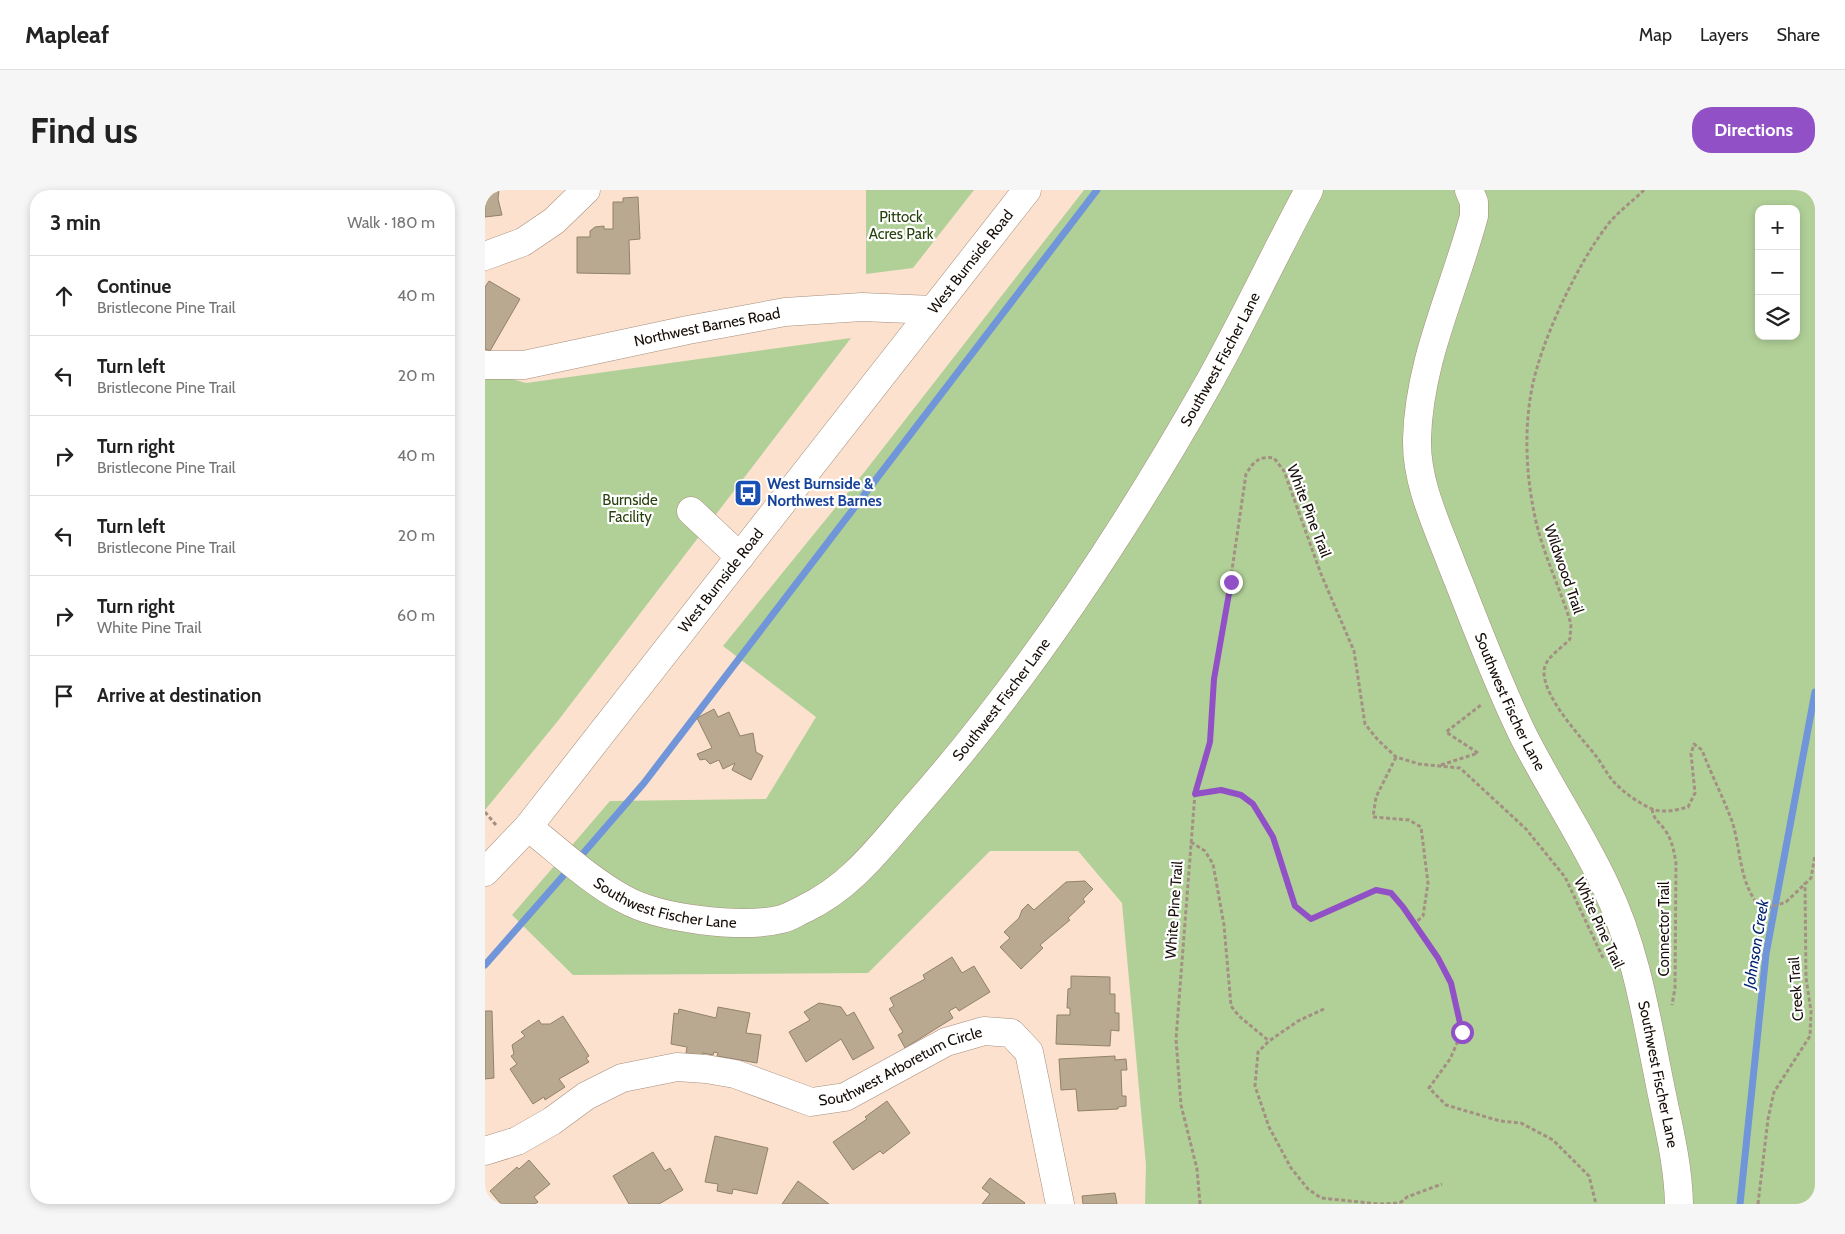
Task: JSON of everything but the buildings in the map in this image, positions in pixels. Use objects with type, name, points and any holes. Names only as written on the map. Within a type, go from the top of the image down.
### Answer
[{"type":"street","points":[[485,256],[523,242],[554,221],[586,190]]},
{"type":"street","name":"West Burnside Road","points":[[485,872],[529,827],[1027,190]]},
{"type":"street","name":"Southwest Fischer Lane","points":[[529,827],[625,900],[665,914],[709,921],[749,922],[783,919],[815,904],[853,878],[943,775],[1021,675],[1097,568],[1207,385],[1309,190]]},
{"type":"street","name":"Southwest Fischer Lane","points":[[1469,190],[1474,202],[1474,216],[1437,328],[1425,373],[1417,440],[1421,479],[1435,522],[1502,690],[1524,738],[1587,848],[1608,891],[1625,936],[1637,980],[1675,1153],[1679,1204]]},
{"type":"street","name":"Northwest Barnes Road","points":[[485,365],[524,365],[688,330],[785,312],[862,307],[933,310]]},
{"type":"street","points":[[691,511],[741,556]]},
{"type":"street","name":"Southwest Arboretum Circle","points":[[485,1152],[517,1141],[552,1121],[586,1096],[622,1078],[677,1067],[706,1069],[735,1074],[811,1102],[827,1101],[845,1097],[946,1042],[984,1031],[1011,1033],[1029,1052],[1060,1204]]},
{"type":"path","name":"Wildwood Trail","points":[[1644,190],[1607,225],[1588,253],[1570,286],[1543,351],[1532,388],[1527,468],[1534,514],[1571,624],[1569,640],[1547,661],[1544,671],[1547,684],[1569,725],[1596,756],[1613,782],[1632,798],[1652,810]]},
{"type":"path","name":"White Pine Trail","points":[[1200,1204],[1197,1169],[1181,1106],[1176,1039],[1195,794],[1210,742],[1214,679],[1221,646],[1247,474],[1255,461],[1263,457],[1275,458],[1284,471],[1321,574],[1354,652],[1365,724],[1378,740],[1397,757],[1419,764],[1461,768],[1526,829],[1551,856],[1565,877],[1580,904],[1605,963]]},
{"type":"path","points":[[1441,765],[1478,753],[1446,732],[1502,690]]},
{"type":"path","points":[[1652,810],[1670,812],[1688,808],[1695,793],[1691,754],[1693,744],[1702,750],[1715,777],[1733,824],[1737,854],[1752,898],[1762,910],[1786,902],[1805,881],[1811,878],[1815,855]]},
{"type":"path","points":[[1397,757],[1376,797],[1373,817],[1409,820],[1421,827],[1428,883],[1423,916],[1414,924]]},
{"type":"path","points":[[1195,794],[1221,790],[1241,795],[1253,804],[1273,837],[1295,906],[1311,919],[1376,890],[1391,893],[1438,958],[1451,983],[1462,1032],[1450,1059],[1429,1088],[1446,1106],[1500,1121],[1521,1123],[1553,1140],[1589,1176],[1596,1204]]},
{"type":"path","name":"Connector Trail","points":[[1652,810],[1654,819],[1666,831],[1673,846],[1676,862],[1675,988],[1670,1015]]},
{"type":"path","points":[[1191,842],[1205,850],[1213,864],[1224,925],[1231,1006],[1239,1016],[1269,1041]]},
{"type":"path","name":"Creek Trail","points":[[1758,1204],[1768,1119],[1774,1092],[1810,1036],[1811,1011],[1806,978],[1805,881]]},
{"type":"path","points":[[1324,1009],[1298,1021],[1269,1041],[1258,1052],[1255,1086],[1269,1127],[1291,1168],[1308,1189],[1321,1198],[1380,1204],[1400,1204],[1407,1197],[1443,1184]]},
{"type":"green space","name":"Pittock Acres Park","points":[[866,190],[974,190],[913,268],[866,274]]},
{"type":"green space","points":[[1084,190],[1815,190],[1815,1204],[1145,1204],[1146,1165],[1122,903],[1078,851],[990,851],[868,973],[573,975],[512,915],[610,801],[766,799],[816,717],[723,646],[866,470]]},
{"type":"green space","name":"Burnside Facility","points":[[851,338],[557,722],[485,810],[485,377],[494,374],[526,383]]},
{"type":"waterway","points":[[580,857],[644,783],[1097,190]]},
{"type":"waterway","name":"Johnson Creek","points":[[1740,1204],[1766,954],[1815,692]]},
{"type":"waterway","points":[[485,965],[563,876]]},
{"type":"place","name":"West Burnside & Northwest Barnes","points":[[748,493]]},
{"type":"route","points":[[1231,582],[1214,679],[1210,742],[1195,794],[1221,790],[1241,795],[1253,804],[1273,837],[1295,906],[1311,919],[1376,890],[1391,893],[1403,907],[1438,958],[1451,983],[1462,1032]]}]
